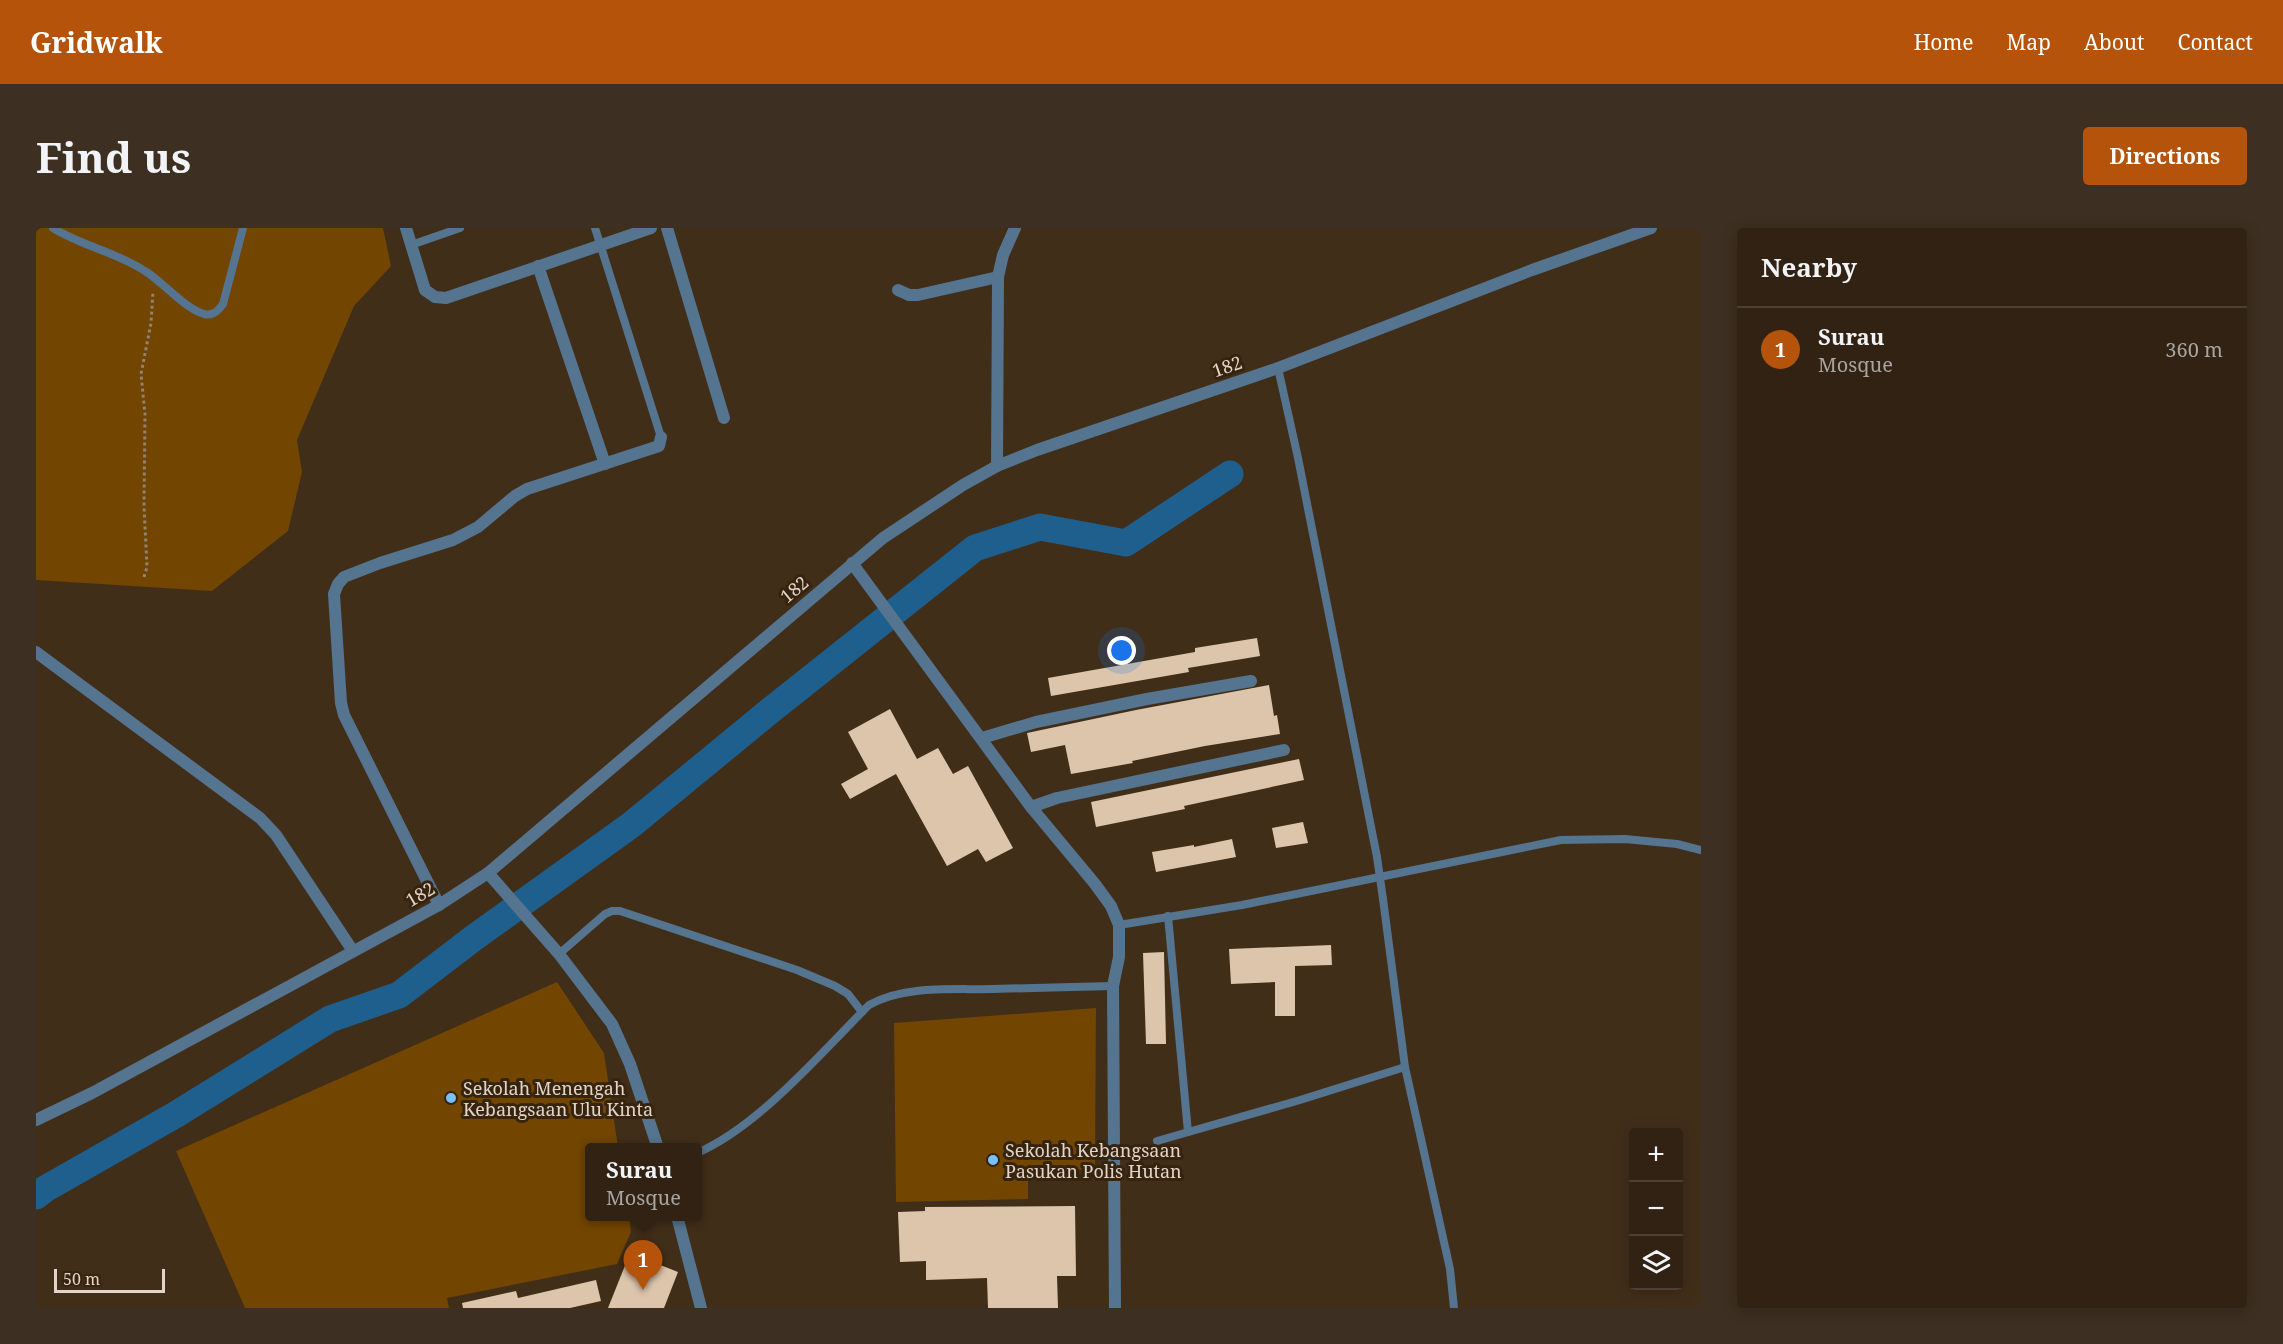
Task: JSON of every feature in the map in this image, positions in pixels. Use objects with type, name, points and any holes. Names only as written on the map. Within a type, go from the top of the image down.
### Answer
[{"type":"street","points":[[406,228],[425,290],[435,297],[446,298],[651,228]]},
{"type":"street","points":[[667,228],[724,418]]},
{"type":"street","points":[[997,466],[998,277],[1003,255],[1015,228]]},
{"type":"street","name":"182","points":[[36,1120],[102,1087],[439,905],[488,873],[852,563],[893,531],[963,485],[997,466],[1037,450],[1278,368],[1532,270],[1651,228]]},
{"type":"street","points":[[538,266],[605,464]]},
{"type":"street","points":[[898,290],[909,295],[918,295],[998,277]]},
{"type":"street","points":[[439,905],[340,703],[334,594],[338,584],[344,578],[380,563],[453,540],[478,527],[514,496],[527,489],[659,446],[661,437]]},
{"type":"street","points":[[852,563],[1031,807],[1095,884],[1117,916],[1119,957],[1113,986],[1115,1308]]},
{"type":"street","points":[[36,652],[260,818],[276,835],[353,951]]},
{"type":"street","points":[[982,738],[1036,722],[1147,699],[1251,681]]},
{"type":"street","points":[[1031,807],[1057,798],[1284,750]]},
{"type":"street","points":[[488,873],[559,954],[612,1024],[622,1044],[656,1143]]},
{"type":"street","points":[[678,1221],[700,1308]]},
{"type":"lane","points":[[53,228],[68,237],[121,258],[144,270],[195,310],[206,315],[215,313],[223,304],[243,228]]},
{"type":"lane","points":[[411,245],[460,228]]},
{"type":"lane","points":[[595,228],[661,437]]},
{"type":"lane","points":[[1278,368],[1377,857],[1405,1067],[1450,1269],[1454,1308]]},
{"type":"lane","points":[[1119,925],[1242,905],[1561,840],[1625,839],[1677,844],[1701,850]]},
{"type":"lane","points":[[559,954],[605,914],[620,911],[797,970],[848,994],[862,1012]]},
{"type":"lane","points":[[1168,916],[1188,1132]]},
{"type":"lane","points":[[702,1150],[743,1127],[862,1012],[882,998],[897,994],[940,990],[1113,986]]},
{"type":"lane","points":[[1157,1141],[1405,1067]]},
{"type":"path","points":[[144,270],[153,287],[151,323],[141,374],[145,414],[144,506],[147,567],[144,577]]},
{"type":"shaded area","points":[[36,228],[383,228],[391,266],[354,306],[297,440],[302,472],[288,531],[212,591],[36,580]]},
{"type":"shaded area","name":"Sekolah Menengah Kebangsaan Ulu Kinta","points":[[557,982],[604,1053],[617,1143],[585,1143],[585,1221],[630,1221],[631,1232],[617,1264],[447,1298],[449,1308],[245,1308],[176,1151]]},
{"type":"shaded area","points":[[1096,1008],[1095,1170],[1028,1168],[1028,1199],[896,1202],[894,1023]]},
{"type":"building","points":[[1257,638],[1260,656],[1188,668],[1189,672],[1051,696],[1048,678],[1195,652],[1195,648]]},
{"type":"building","points":[[1269,685],[1274,716],[1277,715],[1280,734],[1205,746],[1132,761],[1133,763],[1071,774],[1065,745],[1031,752],[1027,733]]},
{"type":"building","points":[[890,709],[917,759],[938,748],[953,774],[968,766],[1013,848],[986,862],[978,849],[947,866],[896,774],[850,799],[841,784],[868,769],[848,732]]},
{"type":"building","points":[[1299,759],[1304,780],[1184,806],[1185,809],[1096,827],[1091,802]]},
{"type":"building","points":[[1303,822],[1308,843],[1276,848],[1272,828]]},
{"type":"building","points":[[1232,839],[1236,857],[1156,872],[1152,852],[1194,845],[1194,847]]},
{"type":"building","points":[[1331,945],[1332,965],[1295,966],[1295,1016],[1275,1016],[1275,982],[1231,984],[1229,949]]},
{"type":"building","points":[[1164,952],[1166,1044],[1146,1044],[1143,953]]},
{"type":"building","points":[[1075,1206],[1076,1276],[1057,1276],[1058,1308],[988,1308],[987,1278],[926,1280],[926,1261],[900,1262],[898,1212],[925,1211],[925,1207]]},
{"type":"building","points":[[630,1253],[678,1272],[664,1308],[608,1308]]},
{"type":"building","points":[[596,1280],[601,1301],[570,1308],[463,1308],[462,1303],[516,1291],[518,1298]]},
{"type":"waterway","points":[[36,1196],[175,1115],[330,1019],[399,995],[475,937],[631,825],[975,548],[1040,527],[1126,543],[1230,474]]},
{"type":"place","name":"Sekolah Menengah Kebangsaan Ulu Kinta","points":[[451,1098]]},
{"type":"place","name":"Sekolah Kebangsaan Pasukan Polis Hutan","points":[[993,1160]]},
{"type":"place","name":"Surau","points":[[643,1290]]}]
